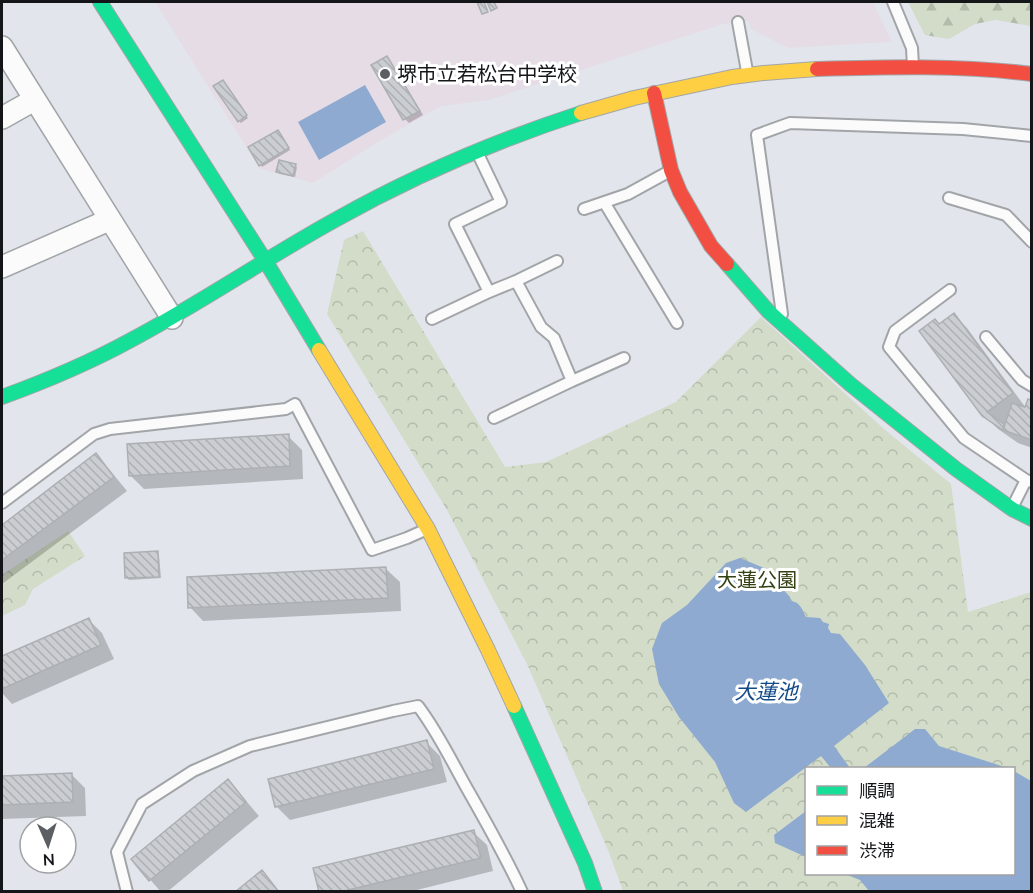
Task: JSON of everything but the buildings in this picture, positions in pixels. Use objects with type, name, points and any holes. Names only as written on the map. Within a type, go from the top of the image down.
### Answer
[{"type":"street","points":[[100,2],[266,262],[428,529],[489,650],[596,891]]},
{"type":"street","points":[[2,47],[172,318]]},
{"type":"street","points":[[2,397],[76,369],[126,345],[334,221],[404,184],[477,151],[554,122],[621,101],[747,74],[913,66],[965,67],[1032,74]]},
{"type":"street","points":[[654,93],[671,170],[680,192],[711,246],[768,311],[868,398],[956,469],[1012,508],[1032,519]]},
{"type":"street","points":[[2,118],[34,100]]},
{"type":"street","points":[[2,267],[109,220]]},
{"type":"lane","points":[[893,2],[912,48],[913,66]]},
{"type":"lane","points":[[738,22],[747,74]]},
{"type":"lane","points":[[783,324],[757,135],[790,123],[963,129],[1032,136]]},
{"type":"lane","points":[[477,151],[501,202],[455,224],[489,292]]},
{"type":"lane","points":[[584,209],[628,194],[671,170]]},
{"type":"lane","points":[[949,198],[1006,215],[1032,242]]},
{"type":"lane","points":[[604,202],[677,323]]},
{"type":"lane","points":[[432,319],[557,261]]},
{"type":"lane","points":[[516,281],[541,327],[554,338],[572,381]]},
{"type":"lane","points":[[950,290],[895,331],[889,347],[964,438],[1029,481],[1012,508]]},
{"type":"lane","points":[[986,337],[1022,380],[1032,386]]},
{"type":"lane","points":[[494,418],[624,358]]},
{"type":"lane","points":[[2,503],[94,434],[110,429],[286,409],[295,404],[372,550],[428,529]]},
{"type":"lane","points":[[127,891],[117,852],[142,804],[193,771],[250,746],[418,706],[450,757],[522,891]]},
{"type":"shaded area","name":"堺市立若松台中学校","points":[[155,2],[873,2],[892,42],[788,48],[751,29],[748,21],[723,24],[489,100],[441,106],[313,183],[260,169]]},
{"type":"green space","points":[[908,2],[1031,2],[1031,26],[995,20],[975,24],[949,39],[925,35]]},
{"type":"green space","name":"大蓮公園","points":[[363,231],[505,467],[546,462],[676,402],[761,317],[884,429],[951,484],[968,612],[1031,592],[1031,891],[623,891],[608,850],[527,664],[447,510],[327,314],[344,240]]},
{"type":"green space","points":[[68,531],[85,556],[33,589],[25,605],[2,616],[2,575]]},
{"type":"water","points":[[365,85],[386,122],[319,160],[298,122]]},
{"type":"water","name":"大蓮池","points":[[740,558],[769,570],[791,601],[800,606],[806,617],[820,618],[829,624],[828,628],[831,633],[840,634],[865,665],[889,703],[834,746],[849,767],[830,767],[821,756],[746,812],[734,803],[715,762],[679,717],[659,684],[652,649],[662,623],[687,605],[726,563]]},
{"type":"water","points":[[915,729],[925,729],[939,746],[1005,767],[865,767]]},
{"type":"water","points":[[1015,772],[1031,781],[1031,891],[869,891],[860,880],[848,875],[1015,875]]},
{"type":"water","points":[[805,812],[805,857],[775,843],[774,835]]},
{"type":"traffic: fast","points":[[100,2],[266,262],[319,350]]},
{"type":"traffic: fast","points":[[2,397],[67,371],[157,326],[309,235],[424,174],[517,135],[581,113]]},
{"type":"traffic: fast","points":[[727,264],[768,311],[850,384],[956,469],[1012,509],[1032,519]]},
{"type":"traffic: fast","points":[[514,706],[585,863],[595,892]]},
{"type":"traffic: slow","points":[[581,113],[634,98],[732,77],[817,69]]},
{"type":"traffic: slow","points":[[319,350],[428,529],[514,706]]},
{"type":"traffic: jam","points":[[817,69],[952,68],[1032,74]]},
{"type":"traffic: jam","points":[[654,93],[671,170],[680,192],[711,246],[727,264]]},
{"type":"place","name":"堺市立若松台中学校","points":[[385,74]]}]
